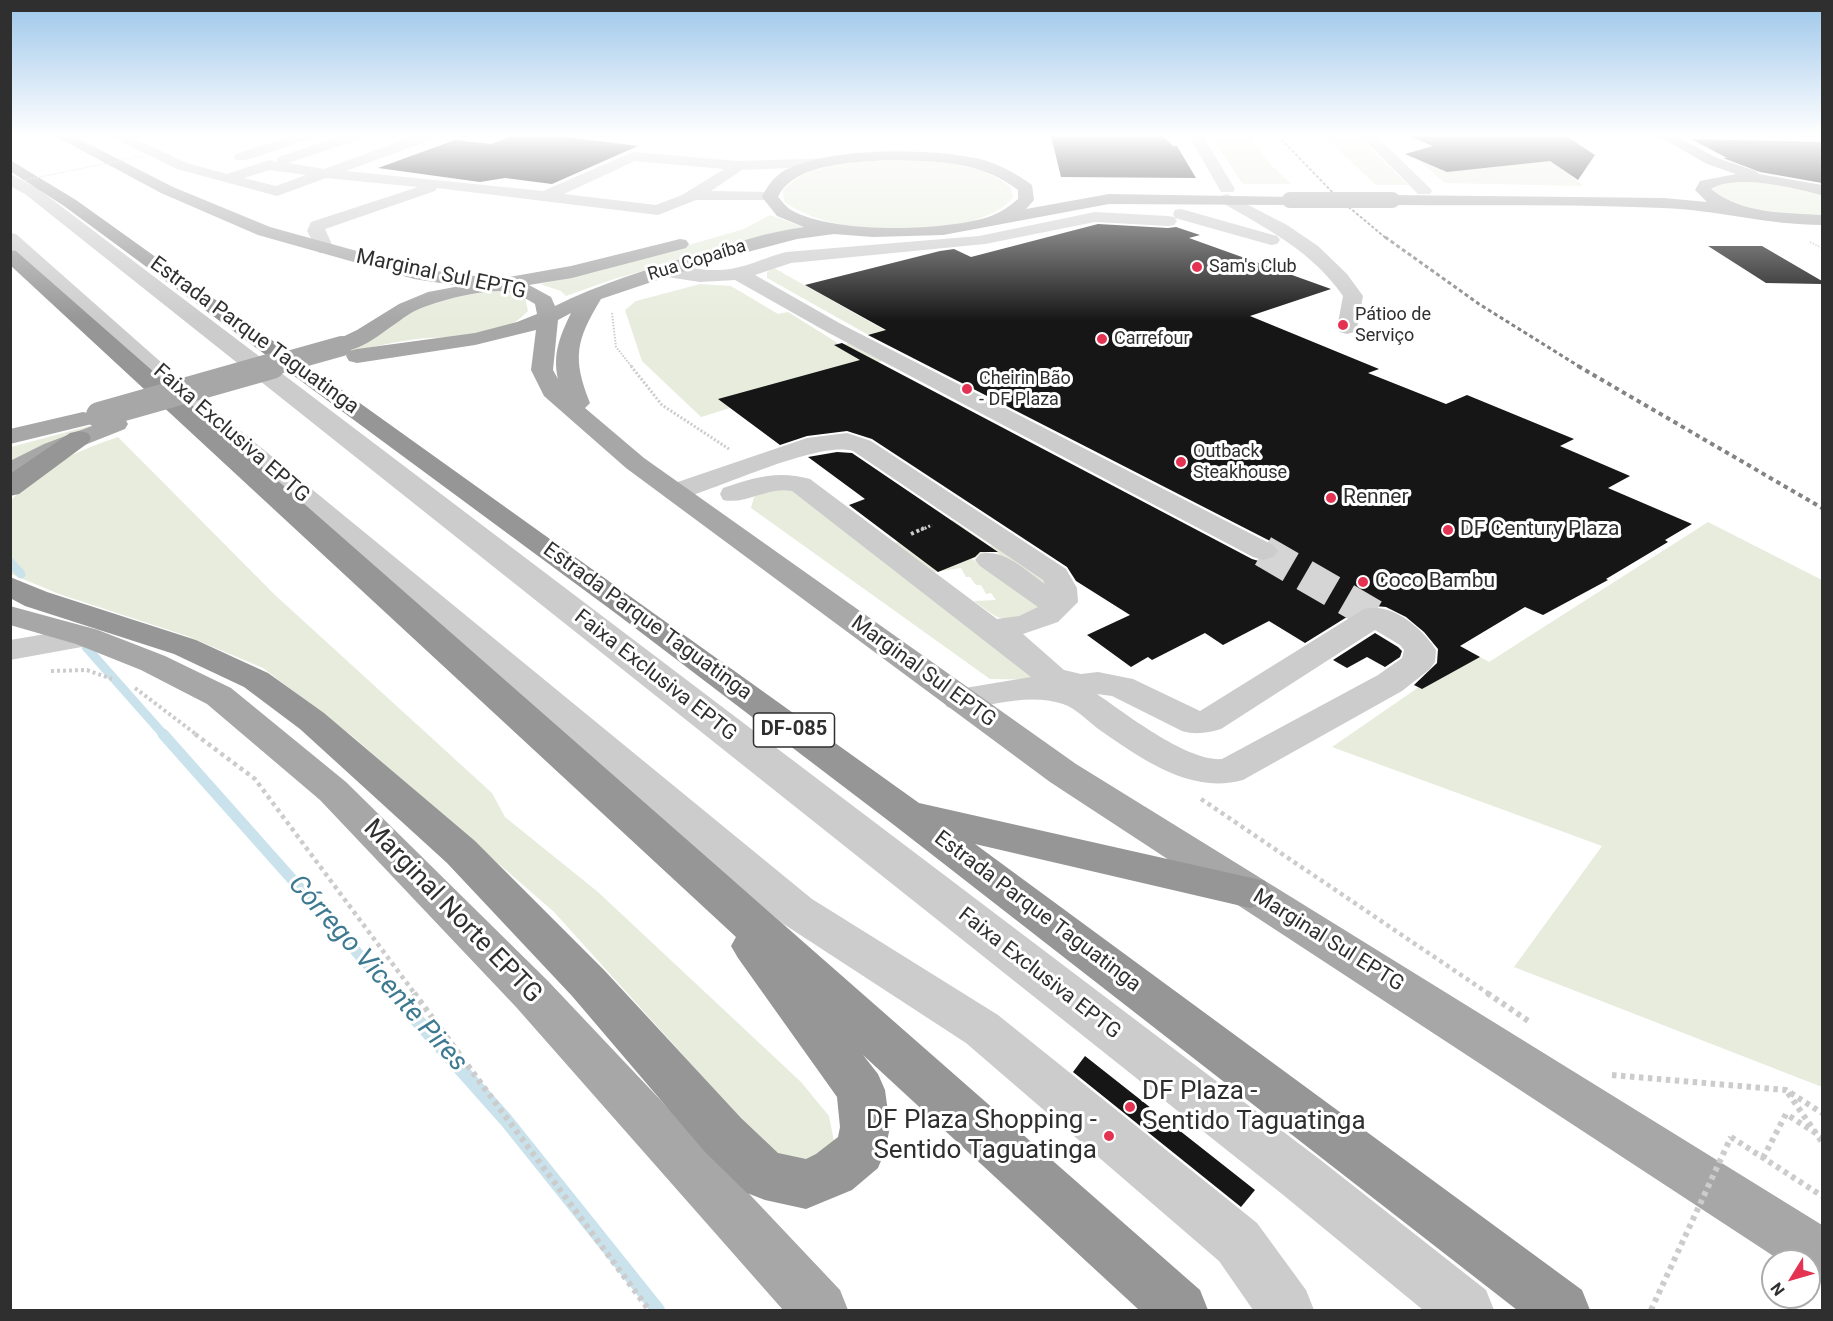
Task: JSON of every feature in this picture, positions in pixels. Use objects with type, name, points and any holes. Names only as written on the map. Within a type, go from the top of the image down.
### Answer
[{"type":"highway","name":"Estrada Parque Taguatinga","points":[[63,198],[273,349],[908,815],[1562,1311]]},
{"type":"highway","points":[[10,255],[1180,1311]]},
{"type":"highway","points":[[10,488],[79,438]]},
{"type":"highway","points":[[10,586],[36,599],[185,647],[256,680],[312,721],[461,852],[588,983],[723,1135],[765,1175],[806,1184],[834,1173],[860,1151],[865,1127],[861,1090],[709,886]]},
{"type":"highway","points":[[908,815],[1250,892]]},
{"type":"main road","name":"Marginal Sul EPTG","points":[[185,198],[264,231],[325,249],[421,275],[530,292],[544,301],[548,316],[542,370],[556,396],[635,463],[1063,772],[1822,1256]]},
{"type":"main road","points":[[770,198],[768,204],[799,219],[852,231],[927,233],[963,228],[1088,201],[1201,198]]},
{"type":"main road","points":[[992,221],[1015,211],[1026,198]]},
{"type":"main road","points":[[1479,198],[1664,203],[1822,220]]},
{"type":"main road","points":[[1712,198],[1822,238]]},
{"type":"main road","name":"Rua Copaíba","points":[[349,351],[394,349],[472,340],[515,330],[593,296],[758,242],[801,232],[852,231]]},
{"type":"main road","name":"Rua Copaíba","points":[[349,351],[365,335],[405,308],[435,296],[572,272],[701,238]]},
{"type":"main road","points":[[421,275],[539,271],[637,255]]},
{"type":"main road","points":[[586,421],[565,364],[571,334],[593,296]]},
{"type":"main road","points":[[10,437],[108,420],[349,351]]},
{"type":"main road","points":[[10,472],[79,438],[108,420]]},
{"type":"main road","name":"Marginal Norte EPTG","points":[[10,615],[87,637],[153,663],[219,696],[333,791],[532,994],[820,1311]]},
{"type":"street","name":"Faixa Exclusiva EPTG","points":[[40,198],[1291,1169],[1466,1311]]},
{"type":"street","points":[[325,249],[316,231],[317,226],[400,198]]},
{"type":"street","points":[[567,198],[658,210],[679,198]]},
{"type":"street","points":[[726,198],[768,204]]},
{"type":"street","points":[[1135,198],[1170,216]]},
{"type":"street","points":[[1233,198],[1297,237],[1340,274],[1353,296],[1347,328]]},
{"type":"street","points":[[1170,216],[1192,199]]},
{"type":"street","points":[[661,272],[709,278],[742,273],[785,259],[931,246],[993,247],[1029,231],[1083,219],[1119,216],[1170,216],[1214,223],[1275,241]]},
{"type":"street","name":"Faixa Exclusiva EPTG","points":[[10,238],[205,414],[797,911],[982,1029],[1238,1242],[1286,1311]]},
{"type":"street","points":[[758,242],[785,259],[818,262],[841,270]]},
{"type":"street","points":[[711,256],[834,328],[1263,551]]},
{"type":"street","points":[[687,499],[788,453],[829,441],[847,441],[862,446],[1055,575],[1062,588],[1063,602],[1054,612],[1039,621],[993,629]]},
{"type":"street","points":[[788,453],[846,495]]},
{"type":"street","points":[[687,499],[763,482],[789,480],[801,485],[993,629],[1065,687],[1151,746],[1187,765],[1208,772],[1230,771],[1390,683],[1418,662],[1420,650],[1412,639],[1374,616],[1209,721],[1194,723],[1121,687],[1098,683],[1065,687],[1038,687],[959,699]]},
{"type":"street","points":[[990,560],[1058,607]]},
{"type":"street","points":[[10,650],[87,637]]},
{"type":"path","points":[[45,672],[87,670],[120,682]]},
{"type":"path","points":[[131,685],[255,779],[649,1311]]},
{"type":"path","points":[[1220,812],[1537,1027]]},
{"type":"path","points":[[1607,1074],[1786,1090],[1822,1113]]},
{"type":"path","points":[[1786,1090],[1822,1142]]},
{"type":"path","points":[[1763,1158],[1786,1114],[1822,1137]]},
{"type":"path","points":[[1651,1311],[1731,1137],[1822,1196]]},
{"type":"shaded area","points":[[784,198],[1013,198],[994,212],[967,222],[935,228],[900,230],[865,228],[832,222],[805,213],[784,201]]},
{"type":"shaded area","points":[[1722,198],[1822,198],[1822,218],[1795,217],[1733,205]]},
{"type":"shaded area","points":[[770,215],[804,227],[764,235],[608,281],[566,296],[561,291],[540,284],[592,273],[744,229]]},
{"type":"shaded area","points":[[774,268],[888,332],[872,337],[767,278],[767,272]]},
{"type":"shaded area","points":[[700,284],[731,286],[778,314],[788,312],[841,345],[852,342],[883,361],[701,417],[642,361],[625,310],[636,301]]},
{"type":"shaded area","points":[[505,291],[525,298],[528,311],[516,321],[488,333],[410,340],[347,352],[386,331],[410,312],[446,296]]},
{"type":"shaded area","points":[[112,420],[11,468],[11,447]]},
{"type":"shaded area","points":[[118,437],[275,595],[492,793],[505,817],[598,892],[801,1082],[829,1116],[834,1141],[827,1149],[808,1162],[795,1163],[776,1158],[554,912],[352,736],[263,668],[187,636],[59,594],[11,574],[11,500],[60,461]]},
{"type":"shaded area","points":[[792,487],[1046,680],[990,679],[751,508],[754,497],[763,491]]},
{"type":"shaded area","points":[[953,520],[990,546],[994,544],[1056,586],[1049,589],[993,550],[972,559],[1039,607],[1041,612],[1012,619],[999,618],[974,601],[996,600],[991,593],[986,594],[981,585],[976,585],[970,577],[966,577],[961,568],[934,572],[895,543]]},
{"type":"shaded area","points":[[1708,522],[1822,580],[1822,1087],[1514,967],[1602,846],[1332,747],[1445,669],[1448,639],[1489,662]]},
{"type":"building","points":[[1098,224],[1176,227],[1200,235],[1189,238],[1331,289],[1250,316],[1379,369],[1368,373],[1446,404],[1467,395],[1574,439],[1560,446],[1630,476],[1608,488],[1692,524],[1665,540],[1668,542],[1606,579],[1608,580],[1543,615],[1525,607],[1460,646],[1480,657],[1422,689],[1414,685],[1437,663],[1438,649],[1424,632],[1406,617],[1386,607],[1375,606],[1363,607],[1305,643],[1269,621],[1223,645],[1205,633],[1152,660],[1148,657],[1131,667],[1087,635],[1130,615],[1076,581],[1067,567],[872,439],[847,431],[807,436],[780,445],[718,399],[860,360],[834,345],[842,343],[1252,559],[1262,562],[1274,559],[1280,551],[1274,543],[868,335],[886,330],[805,285],[940,251],[954,249],[971,257]]},
{"type":"building","points":[[1708,246],[1762,246],[1822,281],[1822,284],[1766,283]]},
{"type":"building","points":[[837,452],[852,453],[998,552],[980,552],[975,557],[938,572],[849,505],[865,499],[808,457]]},
{"type":"building","points":[[1375,633],[1398,647],[1402,651],[1400,657],[1385,667],[1367,657],[1347,668],[1333,660]]},
{"type":"building","name":"DF Plaza - Sentido Taguatinga","points":[[1085,1056],[1255,1190],[1241,1207],[1073,1072]]},
{"type":"waterway","name":"Córrego Vicente Pires","points":[[10,562],[21,574]]},
{"type":"waterway","name":"Córrego Vicente Pires","points":[[86,647],[164,735]]},
{"type":"waterway","name":"Córrego Vicente Pires","points":[[163,734],[394,994]]},
{"type":"waterway","name":"Córrego Vicente Pires","points":[[393,993],[506,1120],[658,1310]]},
{"type":"tunnel","points":[[1263,551],[1375,616]]},
{"type":"railway","points":[[1338,198],[1387,239]]},
{"type":"railway","points":[[1385,237],[1479,304],[1580,367]]},
{"type":"railway","points":[[1578,366],[1822,508]]},
{"type":"place","name":"Sam's Club","points":[[1197,267]]},
{"type":"place","name":"Pátioo de Serviço","points":[[1343,325]]},
{"type":"place","name":"Carrefour","points":[[1102,339]]},
{"type":"place","name":"Cheirin Bão - DF Plaza","points":[[967,389]]},
{"type":"place","name":"Outback Steakhouse","points":[[1181,462]]},
{"type":"place","name":"Renner","points":[[1331,498]]},
{"type":"place","name":"DF Century Plaza","points":[[1448,530]]},
{"type":"place","name":"Coco Bambu","points":[[1363,582]]},
{"type":"place","name":"DF Plaza - Sentido Taguatinga","points":[[1130,1107]]},
{"type":"place","name":"DF Plaza Shopping - Sentido Taguatinga","points":[[1109,1136]]}]
